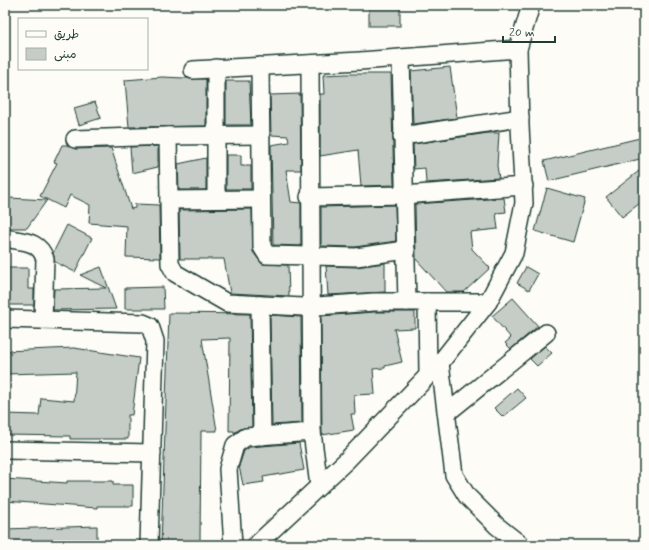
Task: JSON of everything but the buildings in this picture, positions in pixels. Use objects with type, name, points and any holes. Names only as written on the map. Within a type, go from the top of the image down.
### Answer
[{"type":"street","points":[[256,545],[346,461],[434,368],[488,302],[514,252],[524,203],[518,49],[531,5]]},
{"type":"street","points":[[193,70],[310,64],[518,49]]},
{"type":"street","points":[[401,58],[403,195],[407,302]]},
{"type":"street","points":[[310,64],[309,197],[312,306],[312,432],[319,486]]},
{"type":"street","points":[[260,66],[262,247],[264,252],[268,255],[356,257],[406,250]]},
{"type":"street","points":[[216,68],[216,199]]},
{"type":"street","points":[[402,136],[520,118]]},
{"type":"street","points":[[75,140],[168,136],[261,135]]},
{"type":"street","points":[[168,136],[170,264],[176,273],[227,303],[312,306],[374,302],[488,302]]},
{"type":"street","points":[[309,197],[403,195],[524,186]]},
{"type":"street","points":[[169,200],[261,199]]},
{"type":"street","points":[[5,238],[37,245],[42,251],[45,259],[43,320]]},
{"type":"street","points":[[427,302],[434,368],[447,413],[454,475],[467,496],[497,526],[521,545]]},
{"type":"street","points":[[260,305],[262,436]]},
{"type":"street","points":[[5,319],[144,323],[150,326],[155,341],[149,545]]},
{"type":"street","points":[[447,413],[546,333]]},
{"type":"street","points":[[233,545],[228,468],[235,445],[239,440],[246,437],[312,432]]},
{"type":"street","points":[[5,450],[152,453]]}]
